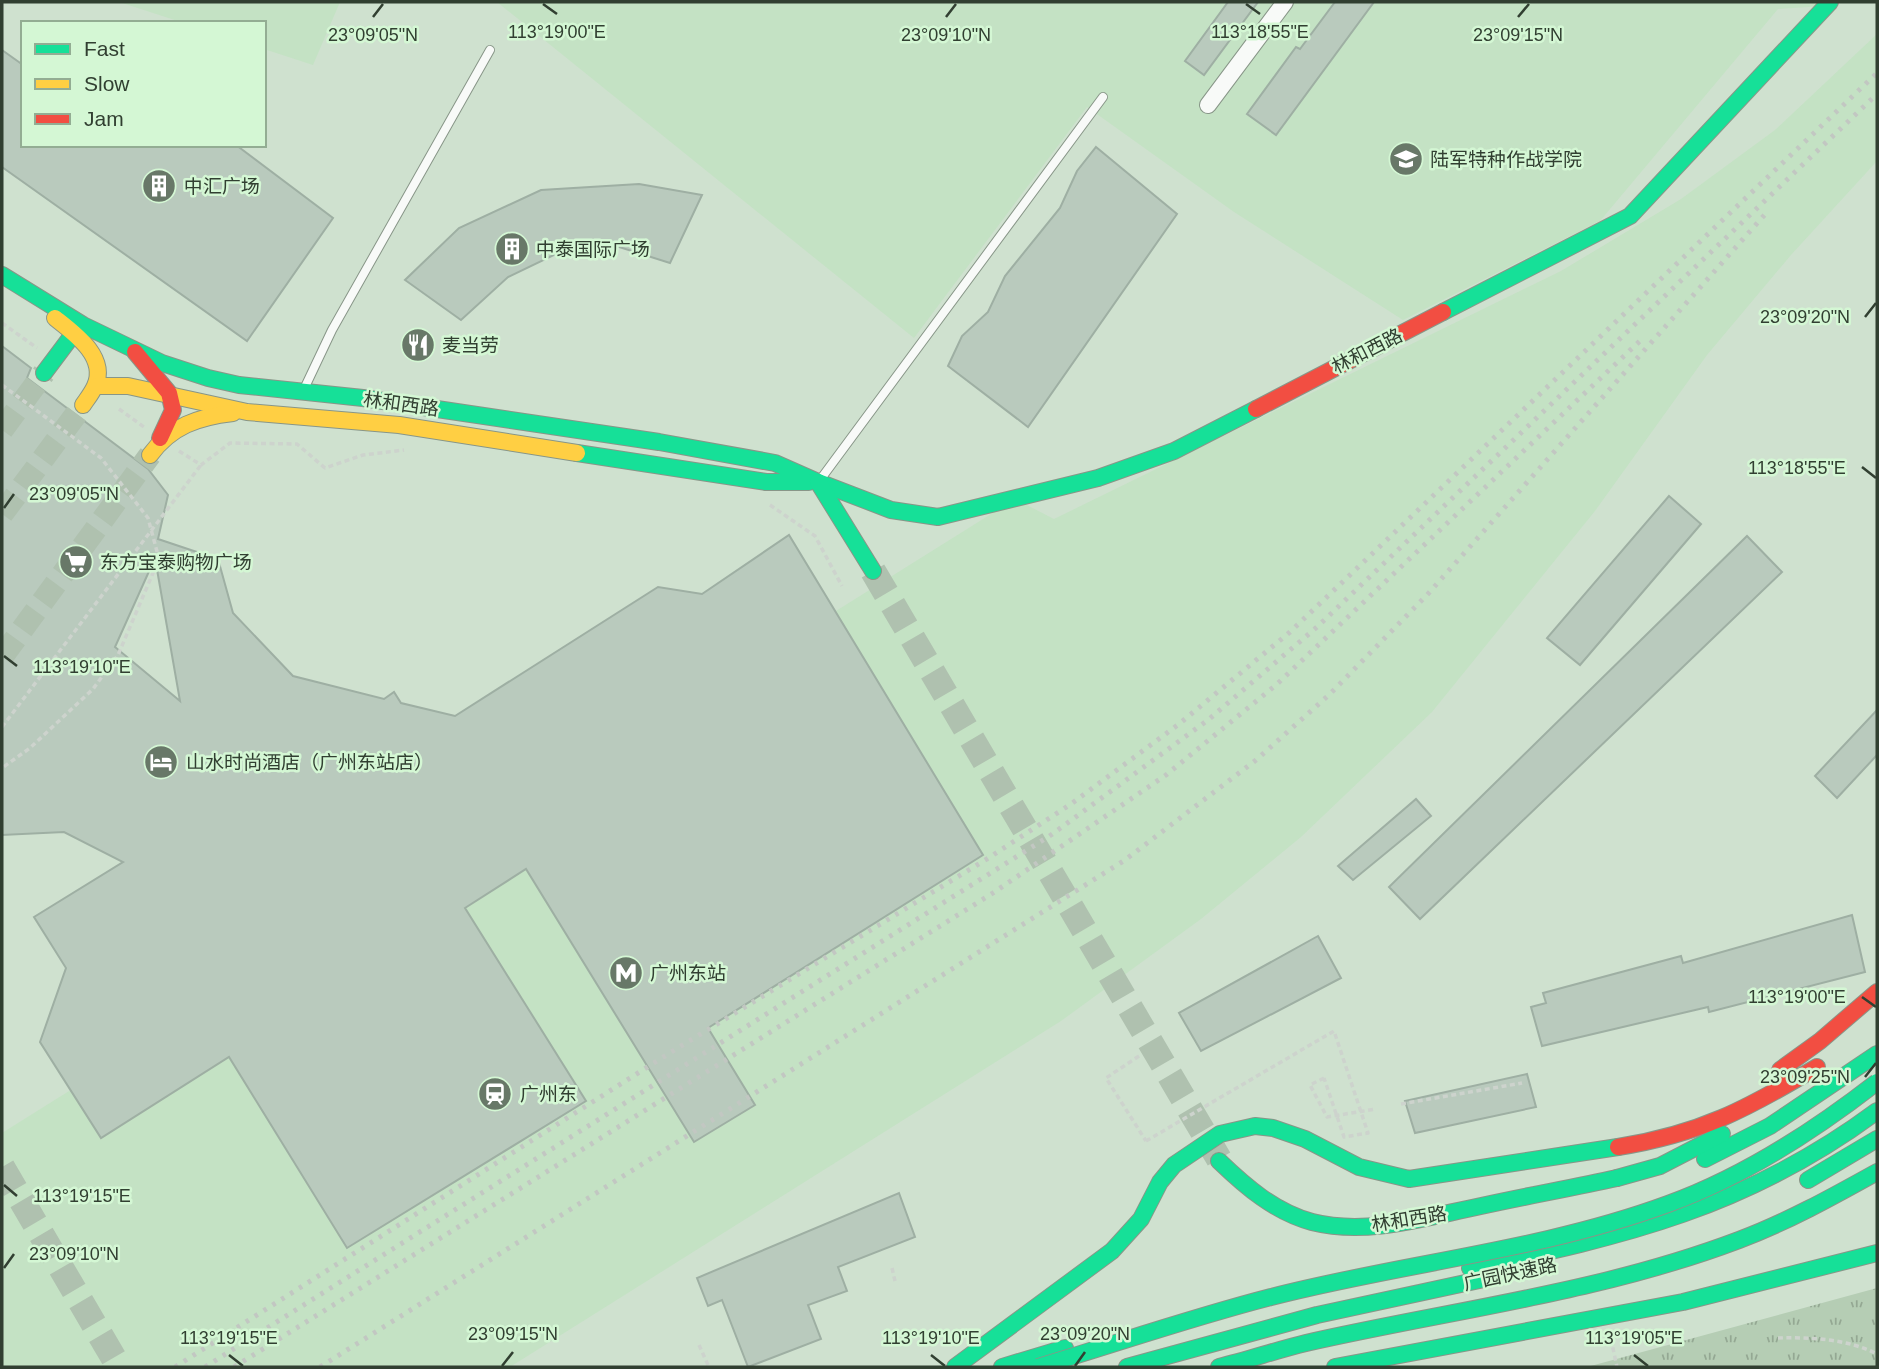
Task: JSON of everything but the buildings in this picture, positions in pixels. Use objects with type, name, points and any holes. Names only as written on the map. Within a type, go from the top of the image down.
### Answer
[{"type":"main road","name":"林和西路","points":[[2,275],[28,294],[135,351],[208,378],[659,442],[775,463],[886,511],[915,517],[938,517],[1032,491],[1098,478],[1174,451],[1630,216],[1830,2]]},
{"type":"main road","points":[[28,294],[85,343],[94,359],[97,386],[83,405]]},
{"type":"main road","points":[[44,373],[74,334]]},
{"type":"main road","points":[[135,351],[170,396],[173,410],[150,455]]},
{"type":"main road","name":"林和西路","points":[[97,386],[128,386],[247,412],[360,420],[766,482],[818,482]]},
{"type":"main road","points":[[160,438],[188,421],[206,415],[247,412]]},
{"type":"main road","points":[[818,482],[873,571]]},
{"type":"main road","points":[[1409,1179],[1671,1119],[1708,1108],[1775,1073],[1819,1041],[1877,992]]},
{"type":"main road","points":[[1617,1178],[1657,1174],[1693,1164],[1733,1146],[1809,1102],[1877,1056]]},
{"type":"main road","points":[[1685,1214],[1877,1056]]},
{"type":"main road","points":[[955,1367],[1112,1251],[1141,1219],[1160,1182],[1174,1165],[1220,1134],[1255,1126],[1273,1128],[1305,1139],[1359,1167],[1409,1179],[1660,1140],[1710,1125],[1749,1108],[1822,1063],[1741,1123],[1697,1149],[1660,1166],[1617,1178]]},
{"type":"main road","name":"广园快速路","points":[[1038,1367],[1260,1299],[1565,1233],[1668,1204],[1710,1186],[1802,1136],[1877,1083]]},
{"type":"main road","points":[[1002,1367],[1256,1289],[1338,1294],[1364,1291],[1551,1252],[1685,1214],[1779,1175],[1876,1112]]},
{"type":"main road","points":[[1788,1190],[1877,1139]]},
{"type":"main road","name":"林和西路","points":[[1219,1161],[1249,1190],[1279,1210],[1310,1222],[1337,1227],[1394,1223],[1617,1178]]},
{"type":"main road","points":[[1219,1367],[1303,1344],[1640,1275],[1756,1237],[1841,1195],[1877,1172]]},
{"type":"main road","name":"广园快速路","points":[[1127,1367],[1317,1315],[1662,1238]]},
{"type":"main road","points":[[1335,1367],[1683,1302],[1877,1253]]},
{"type":"main road","points":[[1231,1367],[1253,1358]]},
{"type":"street","points":[[1208,105],[1284,2]]},
{"type":"lane","points":[[303,393],[332,330],[490,50]]},
{"type":"lane","points":[[818,482],[1103,97]]},
{"type":"path","points":[[2,385],[101,458],[148,518],[159,559],[118,655],[93,689],[30,748],[2,768]]},
{"type":"path","points":[[2,727],[201,465]]},
{"type":"path","points":[[1139,1056],[1106,1079],[1146,1140],[1334,1031],[1368,1133],[1345,1137],[1324,1078],[1310,1085],[1327,1118],[1376,1109]]},
{"type":"path","points":[[1401,1104],[1521,1083]]},
{"type":"path","points":[[892,1268],[895,1281]]},
{"type":"path","points":[[1778,1338],[1801,1337],[1858,1345],[1877,1354]]},
{"type":"path","points":[[699,1345],[708,1365]]},
{"type":"shaded area","points":[[119,2],[340,2],[313,65],[266,50],[266,21],[178,21]]},
{"type":"shaded area","name":"陆军特种作战学院","points":[[497,2],[1827,2],[1824,6],[1778,9],[1600,221],[1403,320],[1234,212],[1087,107],[914,338]]},
{"type":"shaded area","name":"广州东站","points":[[1877,34],[1877,161],[1791,255],[1707,355],[1595,511],[1432,712],[1301,837],[1201,919],[1061,1021],[510,1367],[2,1367],[2,1133],[1015,499],[1054,519],[1561,271],[1681,199],[1775,130]]},
{"type":"green space","points":[[1877,1288],[1877,1367],[1587,1367]]},
{"type":"tunnel","points":[[2,430],[44,373]]},
{"type":"tunnel","points":[[2,514],[83,405]]},
{"type":"tunnel","points":[[2,657],[150,455]]},
{"type":"tunnel","points":[[873,571],[1219,1159]]},
{"type":"tunnel","points":[[2,1167],[119,1367]]},
{"type":"railway","points":[[175,1367],[668,1054],[990,857],[1071,804],[1179,724],[1290,632],[1877,73]]},
{"type":"railway","points":[[205,1367],[1051,835],[1208,720],[1317,627],[1877,94]]},
{"type":"railway","points":[[320,1367],[1125,860],[1256,760],[1330,694],[1427,595],[1768,211]]},
{"type":"railway","points":[[234,1367],[993,893],[1166,775],[1276,685],[1642,339]]},
{"type":"traffic: fast","points":[[1443,312],[1630,216],[1830,2]]},
{"type":"traffic: fast","points":[[2,275],[83,325],[162,363],[208,378],[239,385],[363,398],[659,442],[775,463],[818,482]]},
{"type":"traffic: fast","points":[[44,373],[74,333]]},
{"type":"traffic: fast","points":[[818,482],[891,510],[938,517],[1098,478],[1174,451],[1256,409]]},
{"type":"traffic: fast","points":[[577,453],[766,482],[809,482]]},
{"type":"traffic: fast","points":[[818,482],[873,571]]},
{"type":"traffic: fast","points":[[1705,1159],[1770,1126],[1877,1054]]},
{"type":"traffic: fast","points":[[1038,1367],[1271,1297],[1570,1234],[1668,1204],[1723,1180],[1777,1151],[1877,1082]]},
{"type":"traffic: fast","points":[[1470,1268],[1580,1244],[1683,1214],[1781,1172],[1829,1144],[1877,1111]]},
{"type":"traffic: fast","points":[[955,1367],[1112,1251],[1141,1219],[1160,1182],[1174,1165],[1220,1134],[1255,1126],[1273,1128],[1305,1139],[1359,1167],[1409,1179],[1618,1147]]},
{"type":"traffic: fast","points":[[1617,1178],[1660,1166],[1722,1134]]},
{"type":"traffic: fast","points":[[1808,1180],[1877,1139]]},
{"type":"traffic: fast","points":[[1219,1161],[1273,1205],[1298,1218],[1333,1226],[1354,1227],[1418,1220],[1617,1178]]},
{"type":"traffic: fast","points":[[1219,1367],[1306,1343],[1633,1274],[1739,1240],[1826,1200],[1877,1172]]},
{"type":"traffic: fast","points":[[1335,1367],[1683,1302],[1877,1253]]},
{"type":"traffic: fast","points":[[1127,1367],[1317,1315],[1498,1276]]},
{"type":"traffic: fast","points":[[1002,1367],[1065,1348]]},
{"type":"traffic: slow","points":[[55,318],[87,347],[97,365],[95,386],[83,405]]},
{"type":"traffic: slow","points":[[97,386],[128,386],[247,412],[399,425],[577,453]]},
{"type":"traffic: slow","points":[[150,455],[176,430],[197,420],[233,413]]},
{"type":"traffic: jam","points":[[1256,409],[1443,312]]},
{"type":"traffic: jam","points":[[135,352],[169,393],[173,410],[160,438]]},
{"type":"traffic: jam","points":[[1780,1070],[1820,1041],[1877,992]]},
{"type":"traffic: jam","points":[[1618,1147],[1674,1135],[1722,1118],[1817,1067]]},
{"type":"place","name":"陆军特种作战学院","points":[[1406,159]]},
{"type":"place","name":"中汇广场","points":[[159,186]]},
{"type":"place","name":"中泰国际广场","points":[[512,249]]},
{"type":"place","name":"麦当劳","points":[[418,345]]},
{"type":"place","name":"东方宝泰购物广场","points":[[76,562]]},
{"type":"place","name":"山水时尚酒店（广州东站店）","points":[[161,762]]},
{"type":"place","name":"广州东站","points":[[626,973]]},
{"type":"place","name":"广州东","points":[[495,1094]]}]
